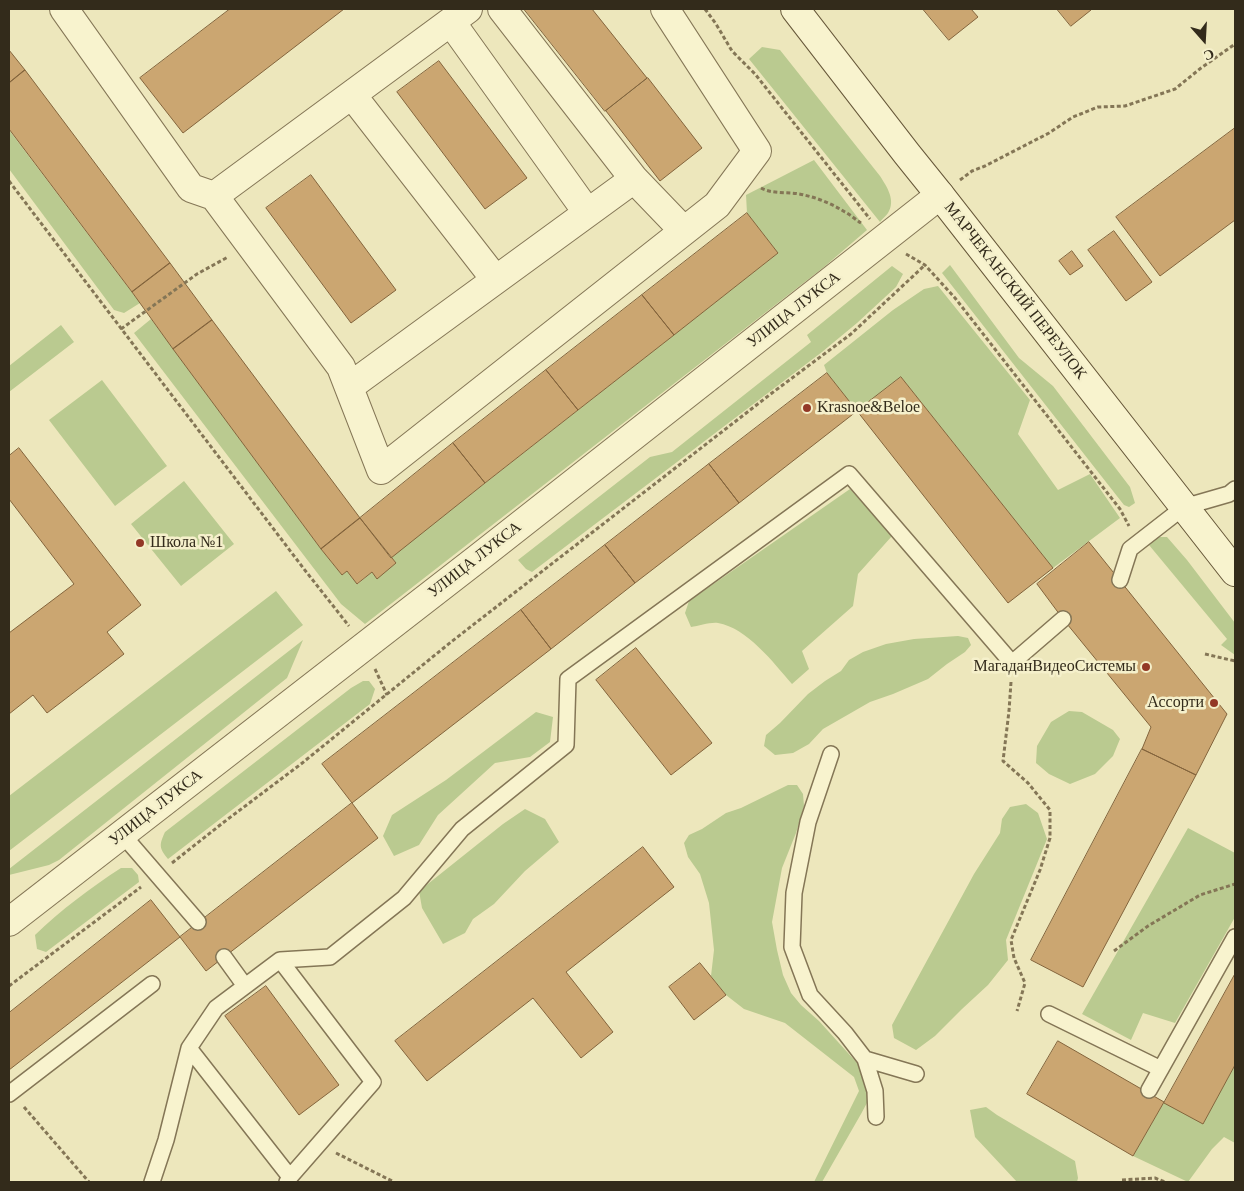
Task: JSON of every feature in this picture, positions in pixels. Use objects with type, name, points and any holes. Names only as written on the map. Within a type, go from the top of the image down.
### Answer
[{"type":"street","points":[[64,9],[191,188],[214,196],[341,367],[381,470],[717,205],[756,151],[665,9]]},
{"type":"street","points":[[502,9],[634,179],[684,231]]},
{"type":"street","name":"МАРЧЕКАНСКИЙ ПЕРЕУЛОК","points":[[795,9],[1235,572]]},
{"type":"street","points":[[214,196],[460,16],[587,212]]},
{"type":"street","points":[[352,95],[495,279]]},
{"type":"street","points":[[349,387],[634,179]]},
{"type":"street","name":"УЛИЦА ЛУКСА","points":[[9,922],[365,646],[880,234],[940,194]]},
{"type":"lane","points":[[152,1182],[166,1140],[189,1048],[216,1008],[280,960],[330,957],[404,898],[462,829],[566,745],[568,679],[849,474],[1012,663],[1063,619]]},
{"type":"lane","points":[[1120,580],[1130,549],[1184,507],[1229,494],[1235,489]]},
{"type":"lane","points":[[831,754],[808,822],[794,893],[792,947],[810,995],[866,1059],[875,1092],[876,1117]]},
{"type":"lane","points":[[122,834],[198,922]]},
{"type":"lane","points":[[1150,1090],[1235,937]]},
{"type":"lane","points":[[224,957],[245,986]]},
{"type":"lane","points":[[189,1048],[288,1180],[373,1082],[280,960]]},
{"type":"lane","points":[[10,1094],[152,984]]},
{"type":"lane","points":[[1049,1014],[1161,1069]]},
{"type":"lane","points":[[866,1059],[916,1074]]},
{"type":"path","points":[[705,9],[732,51],[755,74],[880,234]]},
{"type":"path","points":[[940,194],[972,171],[1049,133],[1073,117],[1098,107],[1125,106],[1175,89],[1235,44]]},
{"type":"path","points":[[738,176],[765,190],[791,192],[822,200],[846,212],[925,266],[985,336],[1120,509],[1129,524],[1130,549]]},
{"type":"path","points":[[9,181],[298,562],[365,646],[387,695]]},
{"type":"path","points":[[121,329],[197,274],[251,245]]},
{"type":"path","points":[[9,986],[301,764],[451,642],[764,398],[851,334],[925,266]]},
{"type":"path","points":[[1205,654],[1235,661]]},
{"type":"path","points":[[1012,663],[1003,762],[1028,783],[1050,810],[1050,838],[1040,870],[1011,940],[1014,958],[1025,983],[1017,1010]]},
{"type":"path","points":[[1114,952],[1148,926],[1200,895],[1235,884]]},
{"type":"path","points":[[10,1094],[89,1182]]},
{"type":"path","points":[[319,1145],[394,1182]]},
{"type":"path","points":[[1122,1180],[1155,1178],[1166,1182]]},
{"type":"green space","points":[[762,47],[780,50],[880,176],[890,194],[891,203],[888,213],[880,222],[749,59]]},
{"type":"green space","points":[[9,130],[140,303],[124,313],[114,310],[9,169]]},
{"type":"green space","points":[[814,160],[867,230],[824,267],[365,624],[341,604],[134,333],[151,319],[321,549],[342,575],[347,571],[358,584],[372,572],[377,578],[396,563],[391,557],[778,253],[747,213],[746,195]]},
{"type":"green space","points":[[950,265],[1019,358],[1053,386],[1130,487],[1135,503],[1129,507],[1124,505],[942,273]]},
{"type":"green space","points":[[892,266],[903,274],[896,287],[822,352],[532,572],[526,569],[518,560],[650,457],[672,452],[811,342],[807,335]]},
{"type":"green space","points":[[938,286],[1030,400],[1018,434],[1058,490],[1090,474],[1120,518],[1053,568],[901,377],[857,411],[827,373],[824,365],[893,310],[924,289]]},
{"type":"green space","points":[[61,325],[74,342],[9,392],[9,366]]},
{"type":"green space","points":[[102,380],[167,466],[115,506],[49,420]]},
{"type":"green space","points":[[184,481],[234,544],[181,586],[131,524]]},
{"type":"green space","points":[[850,489],[892,536],[858,574],[853,606],[802,651],[809,669],[792,684],[759,647],[729,626],[718,623],[691,627],[685,613],[689,601]]},
{"type":"green space","points":[[1157,537],[1167,537],[1235,623],[1235,655],[1221,645],[1227,639],[1149,545]]},
{"type":"green space","points":[[276,591],[303,625],[9,851],[9,796]]},
{"type":"green space","points":[[958,636],[968,638],[971,645],[965,652],[928,679],[870,702],[823,729],[809,744],[793,753],[775,755],[764,746],[766,735],[808,694],[841,671],[849,660],[863,652],[886,644],[914,639]]},
{"type":"green space","points":[[303,640],[287,678],[59,860],[49,865],[9,875],[9,869]]},
{"type":"green space","points":[[363,681],[369,681],[375,689],[370,704],[168,859],[161,846],[165,832],[351,688]]},
{"type":"green space","points":[[1069,711],[1082,712],[1113,730],[1120,739],[1113,756],[1095,774],[1070,784],[1049,774],[1036,763],[1037,746],[1051,722]]},
{"type":"green space","points":[[536,712],[553,717],[550,742],[530,757],[495,763],[438,815],[419,845],[394,856],[383,836],[392,815],[446,780]]},
{"type":"green space","points":[[788,785],[797,785],[803,794],[804,806],[782,868],[772,922],[783,975],[791,993],[801,1005],[819,1021],[858,1064],[866,1075],[871,1090],[868,1101],[822,1182],[814,1182],[859,1091],[854,1077],[785,1023],[744,1009],[726,995],[711,976],[714,950],[709,903],[700,874],[688,857],[684,843],[689,835],[726,813],[741,808]]},
{"type":"green space","points":[[1026,804],[1038,813],[1047,839],[1006,940],[1008,960],[988,985],[935,1036],[916,1050],[894,1038],[892,1025],[974,874],[1000,833],[1002,819],[1010,807]]},
{"type":"green space","points":[[525,809],[545,819],[559,842],[525,871],[494,904],[473,919],[465,933],[443,944],[422,908],[419,891],[503,824]]},
{"type":"green space","points":[[1188,828],[1235,853],[1235,917],[1175,1023],[1143,1013],[1131,1040],[1082,1014]]},
{"type":"green space","points":[[121,868],[132,868],[138,875],[139,882],[46,952],[37,949],[35,935],[76,900]]},
{"type":"green space","points":[[1235,1065],[1235,1143],[1224,1137],[1212,1149],[1188,1182],[1133,1156],[1164,1102],[1203,1123]]},
{"type":"green space","points":[[986,1107],[1075,1161],[1077,1182],[1017,1182],[975,1137],[970,1110]]},
{"type":"building","points":[[230,9],[344,9],[183,133],[140,78]]},
{"type":"building","points":[[524,9],[592,9],[647,78],[605,111]]},
{"type":"building","points":[[923,9],[971,9],[978,17],[949,40]]},
{"type":"building","points":[[1057,9],[1090,9],[1091,10],[1071,26]]},
{"type":"building","points":[[9,50],[25,70],[9,83]]},
{"type":"building","points":[[439,61],[527,178],[485,209],[397,92]]},
{"type":"building","points":[[25,70],[170,263],[132,292],[9,129],[9,83]]},
{"type":"building","points":[[648,78],[702,148],[660,181],[606,111]]},
{"type":"building","points":[[1235,128],[1235,220],[1160,276],[1116,217]]},
{"type":"building","points":[[311,175],[396,290],[351,323],[266,208]]},
{"type":"building","points":[[747,213],[778,253],[674,335],[642,295]]},
{"type":"building","points":[[1114,231],[1152,282],[1126,301],[1088,250]]},
{"type":"building","points":[[1072,251],[1083,266],[1070,275],[1059,261]]},
{"type":"building","points":[[170,263],[212,320],[173,349],[132,292]]},
{"type":"building","points":[[642,295],[674,335],[578,410],[546,370]]},
{"type":"building","points":[[212,320],[360,518],[321,549],[173,349]]},
{"type":"building","points":[[546,370],[578,410],[485,483],[453,443]]},
{"type":"building","points":[[827,373],[857,411],[739,503],[709,464]]},
{"type":"building","points":[[901,377],[1053,568],[1008,603],[857,411]]},
{"type":"building","points":[[453,443],[485,483],[391,558],[360,518]]},
{"type":"building","points":[[19,448],[141,605],[107,632],[124,654],[47,713],[33,695],[9,714],[9,633],[74,584],[9,499],[9,456]]},
{"type":"building","points":[[709,464],[739,503],[635,583],[605,545]]},
{"type":"building","points":[[360,518],[396,563],[377,579],[372,572],[357,584],[347,571],[342,575],[321,549]]},
{"type":"building","name":"МагаданВидеоСистемы","points":[[1089,542],[1227,714],[1196,775],[1142,749],[1151,727],[1037,584]]},
{"type":"building","points":[[605,545],[635,583],[551,649],[521,610]]},
{"type":"building","points":[[521,610],[551,649],[352,803],[322,764]]},
{"type":"building","points":[[636,648],[712,743],[671,775],[596,680]]},
{"type":"building","points":[[1142,749],[1196,775],[1083,987],[1031,960]]},
{"type":"building","points":[[352,803],[378,838],[206,971],[180,937]]},
{"type":"building","points":[[643,847],[674,887],[566,972],[613,1032],[581,1058],[533,998],[427,1081],[395,1041]]},
{"type":"building","points":[[151,900],[180,937],[9,1070],[9,1013]]},
{"type":"building","points":[[700,963],[726,995],[694,1020],[669,987]]},
{"type":"building","points":[[1235,974],[1235,1065],[1203,1124],[1164,1103]]},
{"type":"building","points":[[266,986],[339,1085],[299,1115],[225,1016]]},
{"type":"building","points":[[1058,1041],[1164,1102],[1133,1156],[1027,1094]]},
{"type":"place","name":"Krasnoe&Beloe","points":[[807,408]]},
{"type":"place","name":"Школа №1","points":[[140,543]]},
{"type":"place","name":"МагаданВидеоСистемы","points":[[1146,667]]},
{"type":"place","name":"Ассорти","points":[[1214,703]]}]
